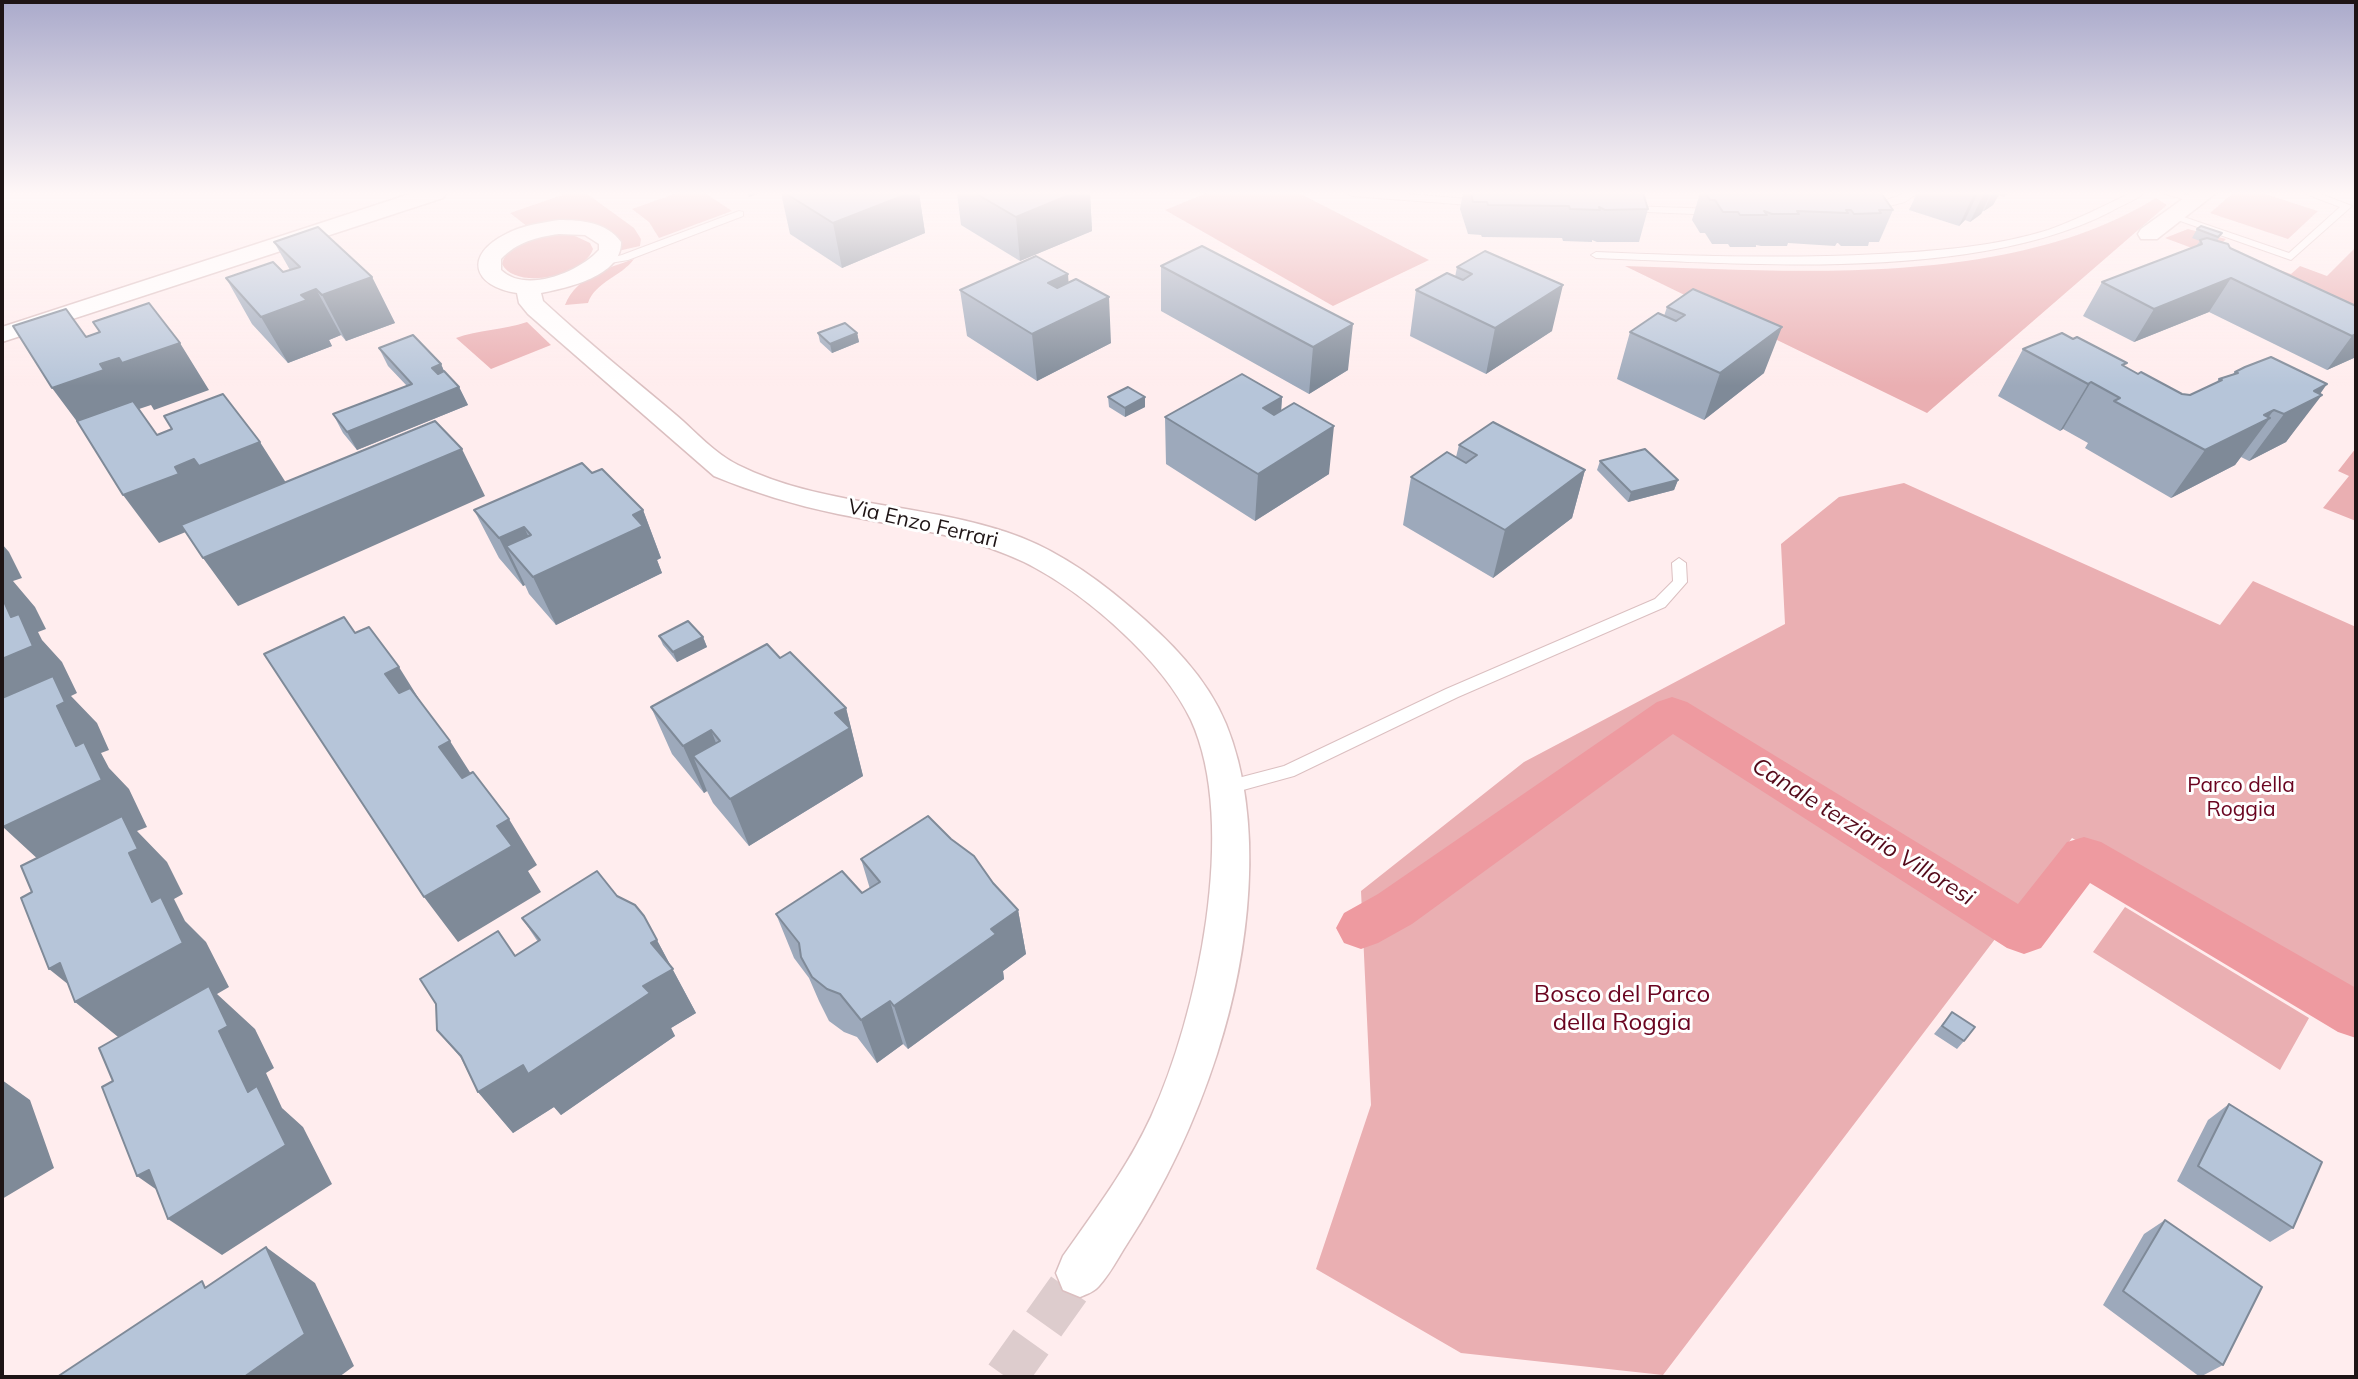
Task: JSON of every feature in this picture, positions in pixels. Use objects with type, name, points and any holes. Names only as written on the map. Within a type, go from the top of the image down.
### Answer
[{"type":"street","points":[[2,334],[237,257]]},
{"type":"street","points":[[491,257],[488,263],[489,272],[498,279],[511,285],[537,285],[580,276],[606,257]]},
{"type":"street","name":"Via Enzo Ferrari","points":[[537,285],[531,303],[680,435],[732,474],[749,483],[788,494],[972,531],[1037,556],[1076,581],[1124,619],[1162,656],[1190,691],[1207,719],[1217,744],[1226,788],[1231,849],[1213,992],[1197,1052],[1165,1134],[1126,1205],[1080,1273]]},
{"type":"lane","points":[[604,261],[626,257]]},
{"type":"lane","points":[[1665,257],[1771,261],[1879,257]]},
{"type":"lane","points":[[1226,788],[1273,777],[1300,766],[1452,694],[1660,603],[1680,582],[1679,563]]},
{"type":"green space","points":[[505,257],[588,257],[577,267],[549,277],[521,277],[502,264]]},
{"type":"green space","points":[[1248,257],[1424,257],[1429,260],[1333,306]]},
{"type":"green space","points":[[1986,257],[2107,257],[1927,413],[1625,266],[1828,271]]},
{"type":"green space","points":[[2217,257],[2244,257],[2291,274],[2300,266],[2327,276],[2346,257],[2356,257],[2356,316]]},
{"type":"green space","points":[[634,259],[597,289],[588,303],[565,305],[570,295],[585,280],[603,270]]},
{"type":"green space","points":[[527,322],[551,345],[491,369],[456,338],[473,333]]},
{"type":"green space","points":[[2356,448],[2356,521],[2323,508],[2349,476],[2338,471]]},
{"type":"green space","name":"Bosco del Parco della Roggia","points":[[1904,483],[2220,625],[2253,581],[2356,627],[2356,1000],[2072,838],[1663,1375],[1461,1353],[1316,1269],[1371,1105],[1361,891],[1524,762],[1785,624],[1781,544],[1839,497]]},
{"type":"green space","points":[[2125,907],[2309,1018],[2280,1070],[2093,952]]},
{"type":"building","points":[[290,257],[351,257],[372,277],[322,295],[316,289],[301,295],[307,300],[261,317],[226,278],[273,262],[283,272],[300,267]]},
{"type":"building","points":[[1038,257],[1068,274],[1048,283],[1057,288],[1076,279],[1109,297],[1032,334],[960,290]]},
{"type":"building","points":[[1179,257],[1224,257],[1353,324],[1313,347],[1161,266]]},
{"type":"building","points":[[1474,257],[1500,257],[1563,285],[1495,328],[1416,290],[1447,273],[1463,280],[1472,274],[1457,267]]},
{"type":"building","points":[[2167,257],[2250,257],[2356,306],[2356,334],[2352,336],[2231,278],[2154,309],[2102,282]]},
{"type":"building","points":[[1693,289],[1782,327],[1720,373],[1630,332],[1658,313],[1676,321],[1685,315],[1667,307]]},
{"type":"building","points":[[149,303],[180,343],[122,363],[119,358],[100,364],[104,370],[52,388],[13,326],[66,309],[86,337],[100,332],[93,322]]},
{"type":"building","points":[[845,323],[857,333],[830,344],[818,333]]},
{"type":"building","points":[[2062,333],[2073,339],[2077,337],[2127,363],[2122,365],[2138,374],[2141,372],[2182,394],[2190,395],[2222,380],[2219,379],[2271,357],[2327,384],[2314,391],[2322,395],[2284,414],[2274,410],[2264,415],[2270,418],[2205,450],[2114,401],[2120,398],[2023,349]]},
{"type":"building","points":[[413,335],[441,364],[432,368],[438,374],[444,371],[459,387],[347,432],[333,414],[412,384],[379,348]]},
{"type":"building","points":[[1242,374],[1282,397],[1263,408],[1274,415],[1294,403],[1334,426],[1258,474],[1165,417]]},
{"type":"building","points":[[1128,387],[1145,397],[1125,408],[1108,397]]},
{"type":"building","points":[[223,394],[260,442],[199,466],[194,459],[175,467],[179,474],[123,495],[77,421],[133,401],[157,435],[172,429],[164,416]]},
{"type":"building","points":[[435,421],[462,449],[203,558],[181,525]]},
{"type":"building","points":[[1493,422],[1585,470],[1505,530],[1411,477],[1447,452],[1466,463],[1477,455],[1459,445]]},
{"type":"building","points":[[1645,449],[1678,480],[1631,492],[1600,461]]},
{"type":"building","points":[[582,463],[592,473],[602,469],[643,510],[633,515],[643,526],[533,577],[506,546],[531,535],[524,527],[499,538],[474,510]]},
{"type":"building","points":[[2,597],[11,617],[19,614],[33,646],[2,659]]},
{"type":"building","points":[[344,617],[355,633],[369,627],[399,667],[385,674],[399,693],[410,688],[450,741],[439,747],[462,778],[473,772],[509,819],[497,826],[512,846],[424,897],[264,654]]},
{"type":"building","points":[[688,621],[703,637],[673,652],[659,636]]},
{"type":"building","points":[[767,644],[780,658],[790,652],[846,708],[835,713],[850,728],[730,799],[693,756],[720,741],[711,730],[683,746],[651,707]]},
{"type":"building","points":[[53,676],[65,702],[57,706],[76,746],[84,742],[102,780],[3,827],[2,698]]},
{"type":"building","points":[[122,816],[138,849],[129,853],[152,902],[161,897],[183,943],[75,1002],[60,963],[49,969],[21,898],[32,892],[21,866]]},
{"type":"building","points":[[928,816],[951,839],[974,856],[993,883],[1018,910],[991,929],[996,934],[894,1006],[890,1001],[861,1020],[840,994],[827,989],[812,977],[801,957],[799,943],[776,914],[842,871],[862,893],[880,882],[861,859]]},
{"type":"building","points":[[597,871],[617,896],[635,905],[644,916],[657,940],[651,943],[673,969],[643,986],[650,993],[528,1074],[523,1065],[478,1092],[461,1056],[437,1030],[436,1004],[420,979],[498,931],[515,956],[540,940],[522,918]]},
{"type":"building","points":[[209,986],[228,1026],[219,1031],[248,1092],[257,1086],[286,1145],[168,1219],[149,1170],[137,1176],[102,1087],[113,1081],[99,1048]]},
{"type":"building","points":[[1952,1012],[1975,1027],[1964,1041],[1942,1026]]},
{"type":"building","points":[[2229,1104],[2322,1162],[2293,1228],[2198,1166]]},
{"type":"building","points":[[2165,1220],[2262,1287],[2223,1365],[2123,1291]]},
{"type":"building","points":[[266,1247],[305,1334],[244,1377],[57,1377],[202,1281],[205,1288]]},
{"type":"waterway","name":"Canale terziario Villoresi","points":[[1361,928],[1395,909],[1672,713],[2024,933],[2084,856],[2356,1015]]},
{"type":"tunnel","points":[[1006,1377],[1080,1273]]},
{"type":"park label","name":"Parco della Roggia","points":[[2241,798]]}]
